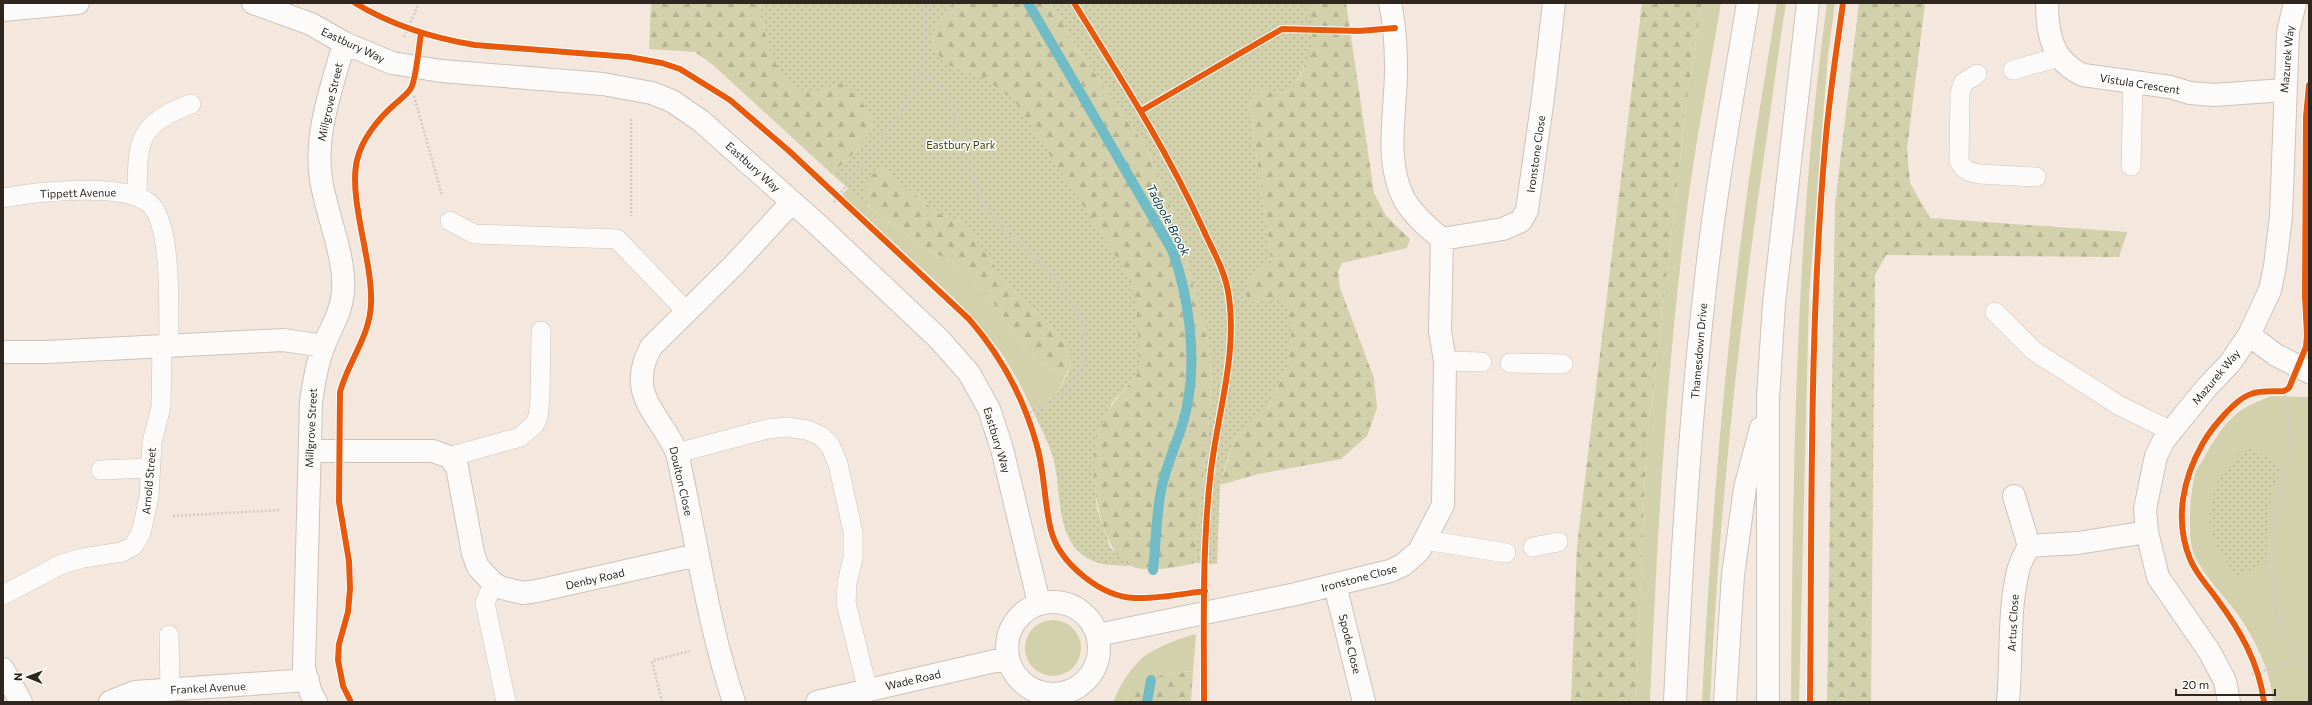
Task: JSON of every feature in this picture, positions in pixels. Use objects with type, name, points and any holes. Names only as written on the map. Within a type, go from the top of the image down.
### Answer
[{"type":"street","points":[[3,10],[78,3]]},
{"type":"street","name":"Eastbury Way","points":[[253,3],[311,24],[344,43],[392,63],[413,78],[488,76],[603,84],[652,93],[672,102],[701,121],[818,225],[950,350],[980,391],[989,409],[1002,449],[1040,603]]},
{"type":"street","points":[[1390,3],[1395,28],[1396,70],[1392,148],[1396,178],[1404,200],[1415,214],[1442,239]]},
{"type":"street","name":"Ironstone Close","points":[[1098,635],[1335,585],[1403,566],[1419,551],[1443,505],[1445,361],[1440,330],[1442,239],[1503,229],[1521,221],[1527,210],[1544,98],[1554,3]]},
{"type":"street","name":"Thamesdown Drive","points":[[1675,702],[1690,453],[1704,296],[1725,144],[1748,3]]},
{"type":"street","points":[[1768,702],[1768,399],[1774,303],[1808,3]]},
{"type":"street","name":"Vistula Crescent","points":[[2047,3],[2049,35],[2059,57],[2075,72],[2083,75],[2170,87],[2190,93],[2214,95],[2284,90]]},
{"type":"street","name":"Mazurek Way","points":[[2229,702],[2225,681],[2194,626],[2158,577],[2147,532],[2145,509],[2156,456],[2171,431],[2230,363],[2249,335],[2270,290],[2275,266],[2281,216],[2284,90],[2288,32],[2295,3]]},
{"type":"street","name":"Millgrove Street","points":[[316,702],[311,693],[304,668],[311,402],[315,372],[324,346],[338,318],[343,291],[339,258],[321,180],[318,151],[324,119],[344,43]]},
{"type":"street","name":"Doulton Close","points":[[734,702],[718,645],[676,453],[671,439],[646,405],[643,394],[643,376],[646,357],[651,347],[729,270],[792,202]]},
{"type":"street","points":[[2249,335],[2276,355],[2303,369]]},
{"type":"street","points":[[3,352],[283,340],[324,346]]},
{"type":"street","points":[[1725,702],[1733,575],[1745,488],[1768,399]]},
{"type":"street","points":[[310,451],[433,451],[449,457]]},
{"type":"street","name":"Denby Road","points":[[449,457],[457,466],[473,553],[478,567],[493,583],[510,591],[537,591],[697,554]]},
{"type":"street","points":[[2014,496],[2029,546],[2078,543],[2147,532]]},
{"type":"street","name":"Artus Close","points":[[2008,702],[2011,670],[2013,603],[2018,570],[2029,546]]},
{"type":"street","name":"Spode Close","points":[[1335,585],[1364,702]]},
{"type":"street","points":[[1054,601],[1069,604],[1082,610],[1092,621],[1098,635],[1099,654],[1093,673],[1084,683],[1061,698],[1040,692],[1022,682],[1013,671],[1008,658],[1007,646],[1013,624],[1029,608],[1040,603],[1054,601]]},
{"type":"street","name":"Wade Road","points":[[817,702],[1008,658]]},
{"type":"street","points":[[3,669],[21,702]]},
{"type":"street","name":"Frankel Avenue","points":[[110,702],[135,692],[308,680]]},
{"type":"lane","points":[[2013,70],[2059,57]]},
{"type":"lane","points":[[1977,74],[1963,83],[1960,94],[1959,161],[1962,167],[1975,173],[2036,177]]},
{"type":"lane","points":[[2131,166],[2133,83]]},
{"type":"lane","points":[[137,196],[138,160],[140,144],[144,134],[162,118],[191,104]]},
{"type":"lane","name":"Tippett Avenue","points":[[3,198],[55,192],[113,191],[137,196],[152,206],[159,219],[165,244],[166,346]]},
{"type":"lane","points":[[450,221],[474,234],[617,239],[686,311]]},
{"type":"lane","points":[[1995,312],[2034,350],[2120,406],[2171,431]]},
{"type":"lane","points":[[449,457],[520,437],[534,425],[538,417],[540,398],[541,331]]},
{"type":"lane","name":"Arnold Street","points":[[3,595],[62,564],[83,558],[122,552],[133,546],[141,534],[146,516],[152,442],[161,407],[166,346]]},
{"type":"lane","points":[[1445,361],[1482,362]]},
{"type":"lane","points":[[1510,363],[1563,364]]},
{"type":"lane","points":[[676,453],[767,429],[787,427],[807,430],[821,436],[830,445],[838,464],[853,532],[853,558],[847,583],[846,604],[868,691]]},
{"type":"lane","points":[[101,470],[149,468]]},
{"type":"lane","points":[[1425,540],[1506,553]]},
{"type":"lane","points":[[1533,548],[1558,542]]},
{"type":"lane","points":[[493,583],[485,603],[506,702]]},
{"type":"lane","points":[[169,635],[170,690]]},
{"type":"path","points":[[392,63],[419,3]]},
{"type":"path","points":[[818,225],[904,104],[920,72],[926,43],[929,3]]},
{"type":"path","points":[[401,26],[421,34],[413,78],[450,221]]},
{"type":"path","points":[[920,72],[937,82],[947,96],[962,135],[978,189],[987,209],[1066,291],[1077,308],[1084,327],[1082,372],[1066,395],[1046,408],[1027,415]]},
{"type":"path","points":[[630,89],[631,252]]},
{"type":"path","points":[[832,192],[843,202]]},
{"type":"path","points":[[2297,661],[2281,627],[2275,606],[2271,546],[2275,508],[2284,483],[2289,461],[2290,416],[2281,391],[2289,388],[2303,369]]},
{"type":"path","points":[[200,515],[266,511]]},
{"type":"path","points":[[662,702],[652,660],[718,645]]},
{"type":"path","points":[[2225,681],[2309,658]]},
{"type":"green space","points":[[651,3],[760,3],[765,33],[812,92],[830,84],[841,83],[861,100],[875,125],[858,149],[832,174],[712,64],[695,52],[649,49]]},
{"type":"green space","name":"Eastbury Park","points":[[760,3],[953,3],[935,27],[932,44],[944,64],[983,77],[1015,101],[1130,278],[1136,301],[1140,367],[1135,378],[1112,403],[1095,437],[1094,476],[1097,509],[1110,547],[1129,566],[1106,565],[1093,561],[1080,553],[1071,542],[1065,530],[1053,457],[1032,409],[1057,395],[1071,366],[1068,348],[1048,322],[1008,285],[971,233],[959,221],[939,214],[881,167],[876,171],[866,185],[865,195],[869,207],[832,174],[858,149],[875,125],[861,100],[841,83],[812,92],[799,89],[788,82],[773,58],[764,29]]},
{"type":"green space","points":[[953,3],[1051,3],[1073,42],[1148,150],[1180,231],[1209,348],[1212,387],[1195,563],[1162,569],[1135,568],[1118,556],[1103,526],[1098,507],[1093,469],[1095,438],[1097,430],[1106,414],[1117,398],[1135,378],[983,77],[944,64],[932,44],[935,27]]},
{"type":"green space","points":[[1051,3],[1304,3],[1310,13],[1313,41],[1310,54],[1293,88],[1280,94],[1266,90],[1256,90],[1249,105],[1272,263],[1255,272],[1249,278],[1247,297],[1255,302],[1277,297],[1285,300],[1289,312],[1291,331],[1288,365],[1267,409],[1234,441],[1226,464],[1220,485],[1217,564],[1195,563],[1212,387],[1209,348],[1180,231],[1148,150],[1073,42]]},
{"type":"green space","points":[[1304,3],[1346,3],[1374,193],[1386,216],[1410,239],[1407,248],[1342,263],[1338,272],[1340,288],[1374,378],[1377,408],[1367,436],[1341,459],[1258,474],[1220,485],[1234,441],[1267,409],[1288,365],[1291,331],[1277,297],[1255,302],[1247,297],[1249,278],[1255,272],[1272,263],[1249,105],[1256,90],[1266,90],[1280,94],[1292,88],[1299,78],[1304,68],[1310,46],[1311,34],[1308,13]]},
{"type":"green space","points":[[1642,3],[1702,3],[1688,91],[1646,451],[1636,702],[1571,702],[1577,546]]},
{"type":"green space","points":[[1702,3],[1721,3],[1702,110],[1686,216],[1679,276],[1663,458],[1650,702],[1636,702],[1646,451],[1688,91]]},
{"type":"green space","points":[[1777,3],[1786,3],[1757,207],[1731,418],[1719,560],[1710,702],[1702,702],[1713,517],[1730,332],[1756,132]]},
{"type":"green space","points":[[1827,3],[1835,3],[1828,55],[1809,296],[1799,702],[1791,702],[1795,440],[1802,265],[1816,90]]},
{"type":"green space","points":[[1859,3],[1925,3],[1907,149],[1910,183],[1930,218],[2127,232],[2119,257],[1886,255],[1875,275],[1871,702],[1827,702],[1835,204]]},
{"type":"green space","points":[[881,167],[939,214],[959,221],[972,233],[1008,285],[1048,322],[1068,348],[1071,366],[1065,376],[1041,363],[1021,346],[1003,315],[982,290],[957,265],[922,246],[869,207],[865,197],[865,188],[869,177]]},
{"type":"green space","points":[[848,188],[869,207],[922,246],[957,265],[982,290],[1003,315],[1021,346],[1041,363],[1065,376],[1057,395],[1032,409],[1019,382],[1001,352],[980,326],[954,298],[842,195]]},
{"type":"green space","points":[[2272,396],[2309,397],[2309,702],[2273,702],[2269,678],[2254,640],[2233,608],[2202,569],[2194,554],[2190,538],[2190,515],[2193,483],[2198,467],[2220,432],[2233,417],[2249,406]]},
{"type":"green space","points":[[2250,446],[2283,468],[2273,491],[2268,513],[2267,561],[2240,577],[2229,566],[2221,554],[2211,528],[2210,513],[2216,485],[2224,472],[2239,454]]},
{"type":"green space","points":[[1047,620],[1059,620],[1069,624],[1077,632],[1081,642],[1081,654],[1077,664],[1069,672],[1059,676],[1047,676],[1037,672],[1029,664],[1025,654],[1025,642],[1029,632],[1037,624]]},
{"type":"green space","points":[[1196,634],[1193,671],[1148,680],[1141,683],[1133,690],[1126,700],[1130,702],[1113,702],[1121,685],[1144,656],[1166,644]]},
{"type":"green space","points":[[1193,671],[1191,702],[1130,702],[1125,699],[1135,687],[1155,677]]},
{"type":"waterway","name":"Tadpole Brook","points":[[1028,3],[1172,250],[1183,287],[1190,327],[1190,387],[1185,417],[1163,480],[1158,510],[1153,570]]},
{"type":"waterway","name":"Tadpole Brook","points":[[1147,702],[1151,680]]},
{"type":"cycle path","points":[[355,3],[398,25],[443,39],[475,45],[629,57],[662,63],[680,69],[730,100],[788,150],[969,319],[981,333],[1002,363],[1026,411],[1040,457],[1051,530],[1056,542],[1072,566],[1096,585],[1109,592],[1122,596],[1152,598],[1205,591]]},
{"type":"cycle path","points":[[1074,3],[1142,114],[1174,171],[1217,259],[1224,275],[1228,291],[1231,315],[1229,362],[1213,456],[1207,507],[1204,590],[1204,702]]},
{"type":"cycle path","points":[[1810,702],[1812,419],[1817,277],[1826,136],[1843,3]]},
{"type":"cycle path","points":[[1141,111],[1282,29],[1359,31],[1395,28]]},
{"type":"cycle path","points":[[351,702],[343,686],[338,660],[339,644],[348,612],[350,589],[349,561],[339,502],[340,392],[367,327],[371,304],[371,287],[358,211],[355,176],[359,152],[371,130],[382,117],[406,95],[413,84],[421,34]]},
{"type":"cycle path","points":[[2264,702],[2258,674],[2241,635],[2199,575],[2190,559],[2182,529],[2183,499],[2190,470],[2196,456],[2203,443],[2224,415],[2238,402],[2251,394],[2284,391],[2289,388],[2306,347],[2306,117],[2309,85]]}]
